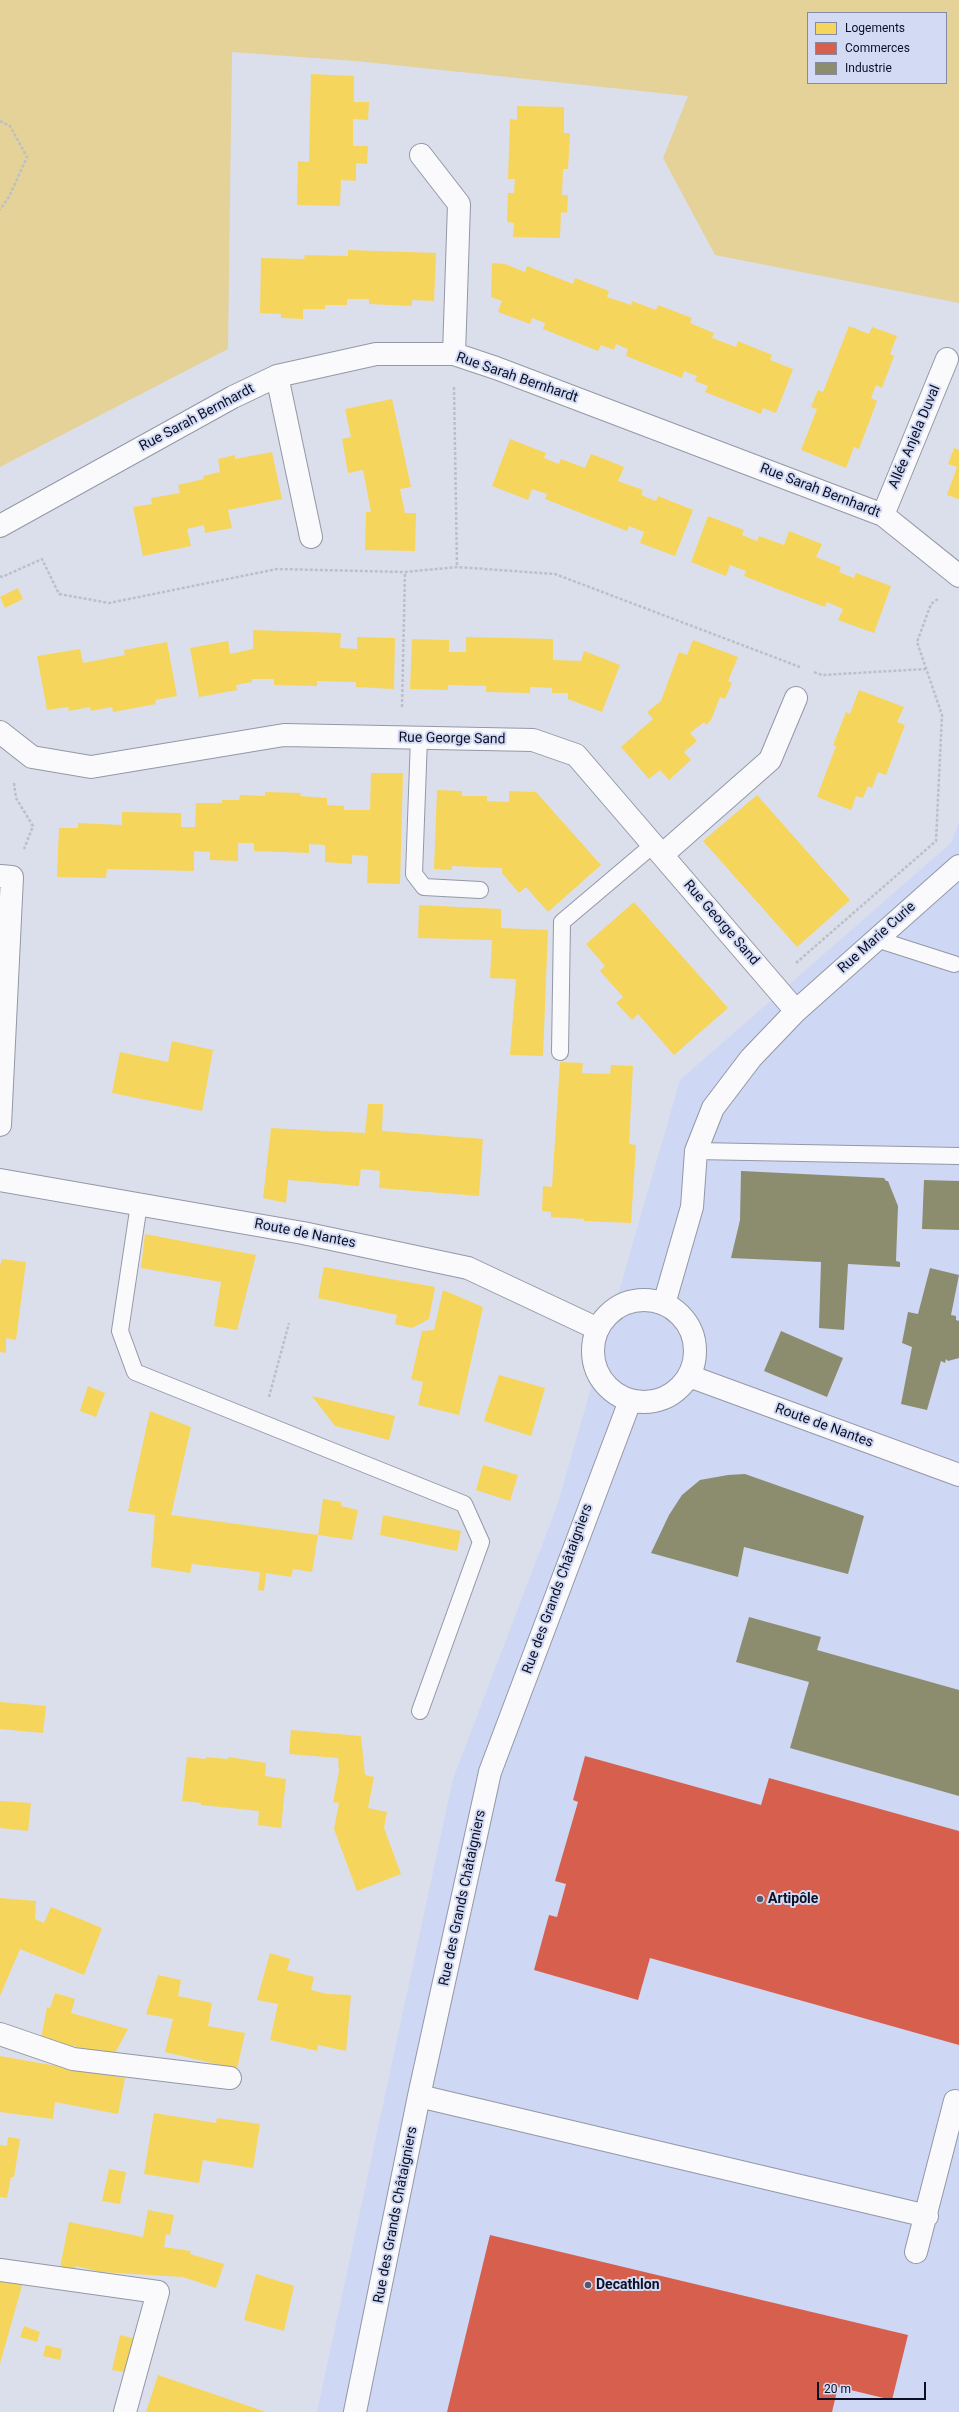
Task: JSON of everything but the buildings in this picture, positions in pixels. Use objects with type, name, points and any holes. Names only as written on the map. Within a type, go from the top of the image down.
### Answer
[{"type":"street","points":[[421,155],[459,204],[454,354]]},
{"type":"street","name":"Rue Sarah Bernhardt","points":[[0,526],[233,397],[277,376],[376,354],[454,354],[496,368],[883,514],[959,576]]},
{"type":"street","name":"Allée Anjela Duval","points":[[883,514],[947,359]]},
{"type":"street","points":[[277,376],[311,537]]},
{"type":"street","points":[[658,850],[770,760],[796,698]]},
{"type":"street","name":"Rue George Sand","points":[[0,732],[32,756],[91,767],[284,735],[532,740],[576,755],[796,1011]]},
{"type":"street","name":"Rue Marie Curie","points":[[664,1304],[692,1207],[696,1152],[713,1108],[751,1058],[796,1011],[959,866]]},
{"type":"street","points":[[0,1125],[6,877]]},
{"type":"street","name":"Route de Nantes","points":[[0,1180],[303,1233],[468,1268],[598,1329]]},
{"type":"street","points":[[651,1300],[664,1304],[682,1316],[692,1334],[695,1356],[689,1376],[676,1391],[668,1397],[650,1402],[630,1401],[612,1392],[599,1377],[593,1358],[593,1348],[598,1329],[614,1309],[626,1304],[651,1300]]},
{"type":"street","name":"Route de Nantes","points":[[689,1376],[959,1475]]},
{"type":"street","name":"Rue des Grands Châtaigniers","points":[[355,2412],[419,2096],[490,1772],[630,1401]]},
{"type":"street","points":[[0,2034],[73,2059],[230,2078]]},
{"type":"street","points":[[419,2096],[927,2216]]},
{"type":"street","points":[[916,2252],[927,2216],[955,2101]]},
{"type":"street","points":[[0,2270],[158,2292],[125,2412]]},
{"type":"lane","points":[[410,738],[414,874],[424,887],[480,890]]},
{"type":"lane","points":[[560,1052],[562,922],[658,850]]},
{"type":"lane","points":[[876,939],[954,964]]},
{"type":"lane","points":[[696,1152],[959,1156]]},
{"type":"lane","points":[[139,1204],[120,1331],[135,1372],[464,1504],[481,1542],[420,1711]]},
{"type":"path","points":[[0,121],[10,126],[27,157],[9,198],[0,210]]},
{"type":"path","points":[[454,354],[457,567]]},
{"type":"path","points":[[0,576],[2,577],[42,559],[59,594],[109,603],[277,569],[405,572],[457,567],[555,574],[801,667]]},
{"type":"path","points":[[405,572],[410,738]]},
{"type":"path","points":[[772,983],[936,841],[942,715],[917,642],[931,604],[942,596]]},
{"type":"path","points":[[808,670],[822,675],[926,669]]},
{"type":"path","points":[[6,877],[33,826],[16,798],[11,768],[24,751]]},
{"type":"path","points":[[262,1422],[289,1322]]},
{"type":"shaded area","points":[[0,0],[959,0],[959,303],[715,255],[663,158],[688,96],[356,61],[232,52],[228,349],[0,467]]},
{"type":"shaded area","points":[[959,822],[959,2412],[317,2412],[453,1779],[557,1506],[680,1080],[951,843]]},
{"type":"place","name":"Artipôle","points":[[760,1899]]},
{"type":"place","name":"Decathlon","points":[[588,2285]]}]
